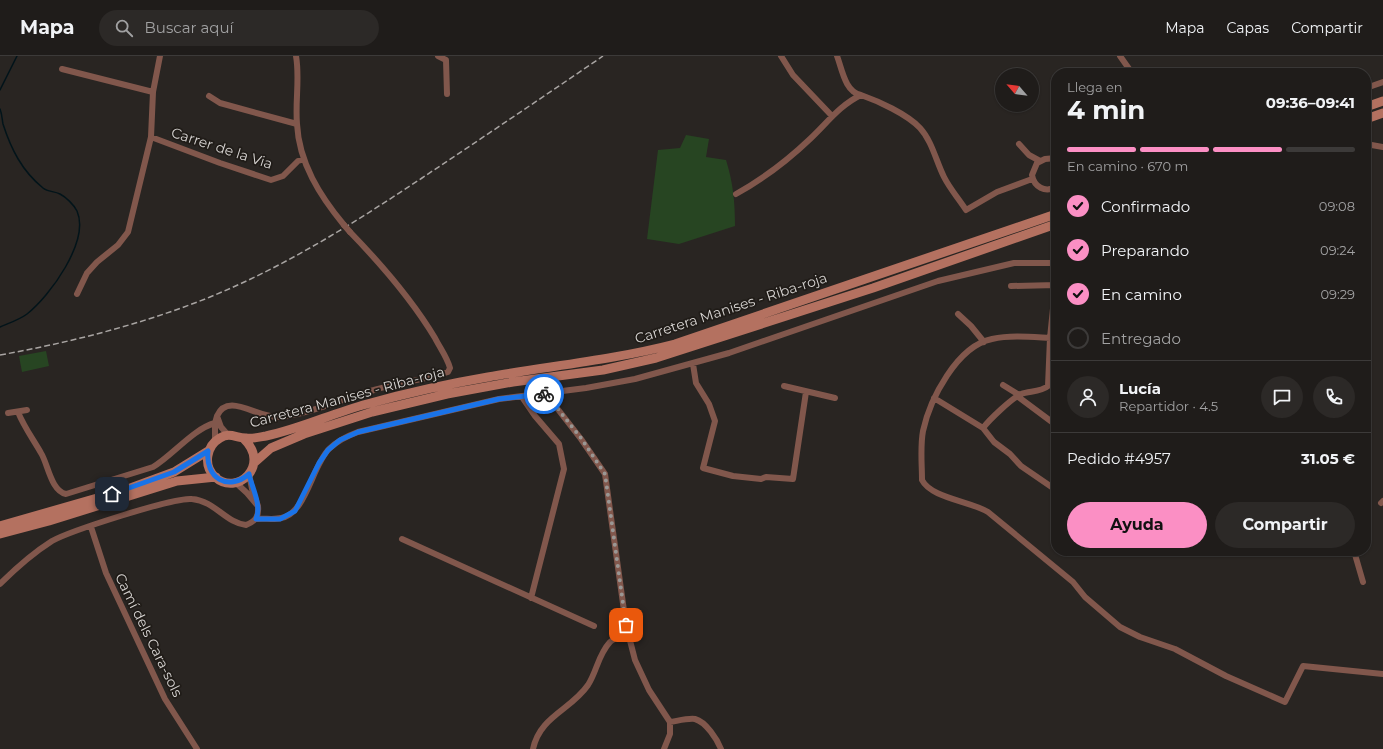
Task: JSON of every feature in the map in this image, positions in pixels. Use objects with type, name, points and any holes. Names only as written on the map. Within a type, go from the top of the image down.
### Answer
[{"type":"main road","points":[[1371,105],[1383,101]]},
{"type":"main road","points":[[1371,117],[1383,113]]},
{"type":"main road","name":"Carretera Manises - Riba-roja","points":[[244,439],[268,436],[358,406],[448,384],[611,358],[674,344],[1051,216]]},
{"type":"main road","name":"Carretera Manises - Riba-roja","points":[[254,463],[271,448],[372,412],[447,394],[513,382],[604,370],[656,358],[873,288],[1051,226]]},
{"type":"main road","points":[[0,526],[125,490],[174,472],[208,451],[215,441],[228,435],[236,435],[244,439],[250,445],[254,454],[254,463],[249,474],[243,480],[225,482],[216,477],[208,465],[208,451]]},
{"type":"main road","points":[[0,534],[49,521],[177,481],[216,477]]},
{"type":"street","points":[[78,294],[87,273],[97,262],[118,245],[128,232],[151,137],[153,92],[160,56]]},
{"type":"street","points":[[215,441],[215,423],[217,416],[220,410],[230,404],[267,417],[293,414],[374,390],[448,372],[450,368],[448,361],[426,324],[387,272],[327,205],[315,186],[304,159],[297,124],[298,66],[296,56]]},
{"type":"street","points":[[438,56],[446,60],[447,94]]},
{"type":"street","points":[[781,56],[793,75],[832,116]]},
{"type":"street","points":[[837,56],[848,86],[854,94],[874,100],[898,113],[920,128],[929,143],[945,178],[966,210],[996,192],[1032,179]]},
{"type":"street","points":[[1120,56],[1128,68]]},
{"type":"street","points":[[62,69],[153,92]]},
{"type":"street","points":[[1371,86],[1383,82]]},
{"type":"street","points":[[736,194],[757,182],[782,163],[810,139],[850,100],[861,95]]},
{"type":"street","points":[[209,96],[220,102],[297,124]]},
{"type":"street","name":"Carrer de la Via","points":[[151,137],[220,163],[271,180],[283,176],[298,160],[304,159]]},
{"type":"street","points":[[1019,144],[1029,155],[1040,161],[1051,160]]},
{"type":"street","points":[[1371,145],[1383,147]]},
{"type":"street","points":[[1040,161],[1032,171],[1032,179],[1041,189],[1051,189]]},
{"type":"street","points":[[0,584],[40,548],[54,540],[91,526],[170,501],[186,499],[209,503],[240,525],[246,525],[256,519],[280,519],[295,511],[319,463],[328,450],[340,440],[370,428],[499,399],[546,394],[617,383],[694,364],[938,281],[1014,263],[1051,263]]},
{"type":"street","points":[[1011,286],[1051,284]]},
{"type":"street","points":[[958,314],[971,326],[984,342]]},
{"type":"street","points":[[983,428],[1018,396],[1043,390],[1048,386],[1051,329]]},
{"type":"street","points":[[1050,338],[1006,338],[984,342],[970,351],[952,367],[934,398],[923,431],[922,480],[925,485],[931,491],[983,509],[1041,554],[1073,582],[1085,597],[1120,627],[1140,637],[1176,649],[1226,676],[1284,702],[1302,666],[1383,674]]},
{"type":"street","points":[[694,364],[696,383],[709,404],[715,421],[703,468],[721,474],[761,478],[793,479],[806,392]]},
{"type":"street","points":[[1003,385],[1051,421]]},
{"type":"street","points":[[784,386],[834,398]]},
{"type":"street","points":[[546,394],[577,433],[605,474],[626,625],[630,634],[635,660],[649,690],[670,722],[670,734],[664,749]]},
{"type":"street","points":[[522,396],[535,416],[559,444],[564,469],[531,598]]},
{"type":"street","points":[[934,398],[983,428],[994,442],[1010,454],[1021,466],[1051,487]]},
{"type":"street","points":[[8,413],[27,410]]},
{"type":"street","points":[[18,412],[41,452],[54,483],[61,492],[66,494],[154,467],[198,433],[215,423]]},
{"type":"street","points":[[217,416],[221,427],[228,435]]},
{"type":"street","points":[[249,474],[259,512],[256,519]]},
{"type":"street","points":[[234,482],[248,493],[258,506]]},
{"type":"street","name":"Camí dels Cara-sols","points":[[91,526],[106,573],[162,692],[197,749]]},
{"type":"street","points":[[402,539],[594,626]]},
{"type":"street","points":[[1356,556],[1364,582]]},
{"type":"street","points":[[533,749],[535,739],[544,725],[588,685],[601,654],[611,641],[630,634]]},
{"type":"street","points":[[670,722],[694,719],[702,722],[722,749]]},
{"type":"green space","points":[[686,135],[709,139],[706,157],[726,160],[733,192],[735,226],[679,244],[647,239],[658,150],[680,148]]},
{"type":"green space","points":[[46,351],[49,366],[22,372],[19,356]]},
{"type":"waterway","points":[[0,90],[17,56]]},
{"type":"waterway","points":[[0,109],[3,124],[10,142],[23,167],[43,188],[56,192],[70,201],[77,211],[80,223],[78,237],[66,267],[46,295],[27,314],[0,327]]},
{"type":"railway","points":[[0,355],[80,338],[159,316],[210,297],[266,272],[319,243],[371,211],[603,56]]},
{"type":"way so far","points":[[544,394],[546,394],[565,416],[605,474],[609,494],[614,544],[626,625]]},
{"type":"route","points":[[112,494],[174,472],[193,462],[208,451],[207,461],[210,470],[216,477],[225,482],[234,482],[243,480],[249,474],[259,512],[256,519],[271,517],[280,519],[295,511],[300,504],[319,463],[328,450],[340,440],[370,428],[454,408],[499,399],[544,394]]}]
